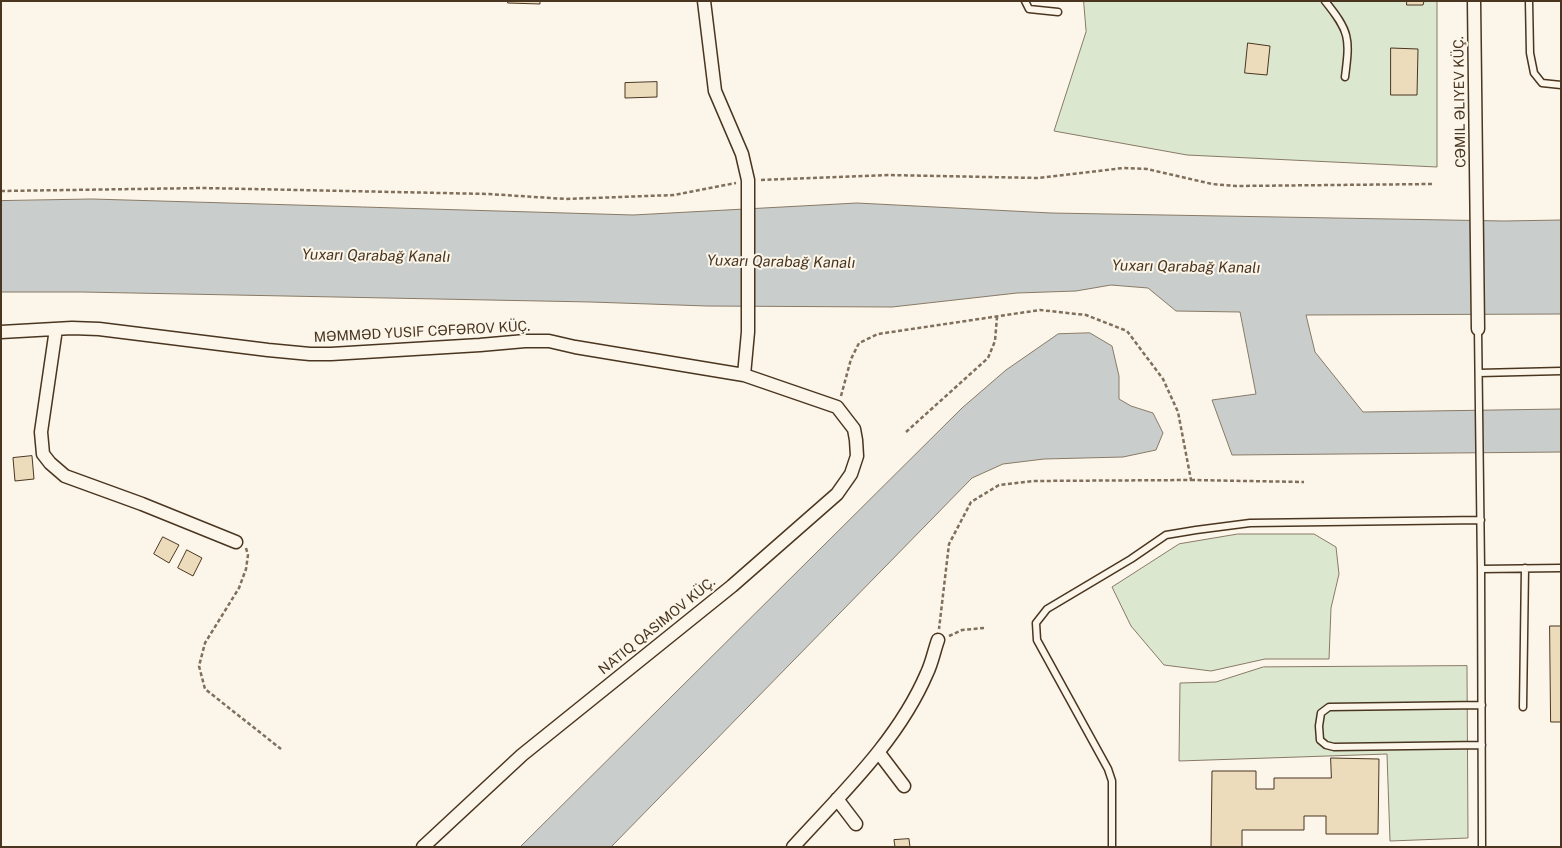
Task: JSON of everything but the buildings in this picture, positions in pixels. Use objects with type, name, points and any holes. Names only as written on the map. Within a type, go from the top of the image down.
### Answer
[{"type":"street","points":[[704,1],[715,91],[742,154],[748,180],[748,332],[744,375]]},
{"type":"street","name":"CƏMIL ƏLIYEV KÜÇ.","points":[[1474,1],[1478,329]]},
{"type":"street","name":"MƏMMƏD YUSIF CƏFƏROV KÜÇ.","points":[[1,332],[72,328],[100,329],[310,354],[549,341],[744,375],[837,407]]},
{"type":"street","points":[[56,329],[41,432],[43,454],[50,463],[65,476],[142,504],[236,542]]},
{"type":"street","points":[[424,847],[522,755],[732,586],[837,494],[851,474],[857,456],[854,429],[837,407]]},
{"type":"street","points":[[793,847],[879,753],[909,708],[923,682],[938,640]]},
{"type":"street","points":[[879,753],[904,786]]},
{"type":"street","points":[[837,798],[856,824]]},
{"type":"lane","points":[[1025,1],[1029,9],[1058,12]]},
{"type":"lane","points":[[1325,1],[1345,29],[1349,47],[1345,77]]},
{"type":"lane","points":[[1529,1],[1530,53],[1534,73],[1542,82],[1561,85]]},
{"type":"lane","points":[[1478,329],[1482,569],[1482,847]]},
{"type":"lane","points":[[1479,374],[1561,371]]},
{"type":"lane","points":[[1112,847],[1112,781],[1108,770],[1038,640],[1036,622],[1047,610],[1131,559],[1166,535],[1250,523],[1481,520]]},
{"type":"lane","points":[[1523,707],[1525,568]]},
{"type":"lane","points":[[1482,569],[1561,568]]},
{"type":"lane","points":[[1482,705],[1329,707],[1321,713],[1319,726],[1320,740],[1326,746],[1334,747],[1482,745]]},
{"type":"path","points":[[1,191],[213,188],[489,194],[566,200],[674,195],[748,180],[888,175],[1038,178],[1123,168],[1147,169],[1212,184],[1236,186],[1433,184]]},
{"type":"path","points":[[837,407],[851,359],[859,343],[878,334],[1040,310],[1086,315],[1127,331],[1163,380],[1178,412],[1191,480]]},
{"type":"path","points":[[906,432],[988,358],[995,341],[997,317]]},
{"type":"path","points":[[984,628],[962,630],[938,640],[949,544],[971,502],[999,485],[1033,481],[1191,480],[1304,482]]},
{"type":"path","points":[[236,542],[246,548],[248,555],[246,569],[239,588],[205,643],[200,666],[205,689],[281,749]]},
{"type":"green space","points":[[1084,1],[1437,1],[1437,167],[1187,155],[1054,131],[1086,32]]},
{"type":"green space","points":[[1238,534],[1314,534],[1336,547],[1339,574],[1331,608],[1329,659],[1265,659],[1211,671],[1164,665],[1131,626],[1112,587],[1179,544]]},
{"type":"green space","points":[[1467,666],[1468,838],[1390,841],[1387,754],[1179,761],[1180,683],[1216,682],[1263,667]]},
{"type":"water","name":"Yuxarı Qarabağ Kanalı","points":[[92,199],[633,215],[857,203],[1051,213],[1504,221],[1561,220],[1561,314],[1306,315],[1315,352],[1363,412],[1561,409],[1561,452],[1232,455],[1212,400],[1256,394],[1240,312],[1176,311],[1148,288],[1111,285],[1076,291],[1017,293],[892,307],[707,306],[591,302],[1,292],[1,201]]},
{"type":"water","points":[[1090,333],[1112,346],[1119,376],[1119,399],[1131,406],[1153,413],[1163,433],[1156,450],[1123,457],[1044,459],[1003,464],[972,478],[611,847],[520,847],[962,408],[1006,370],[1058,334]]}]
